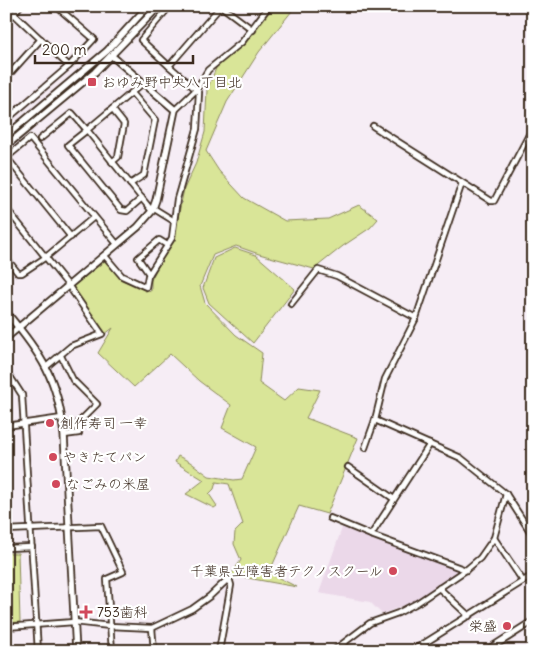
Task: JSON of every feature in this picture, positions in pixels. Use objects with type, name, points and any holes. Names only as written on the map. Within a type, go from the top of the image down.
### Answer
[{"type":"street","points":[[6,22],[20,6]]},
{"type":"street","points":[[6,120],[70,66],[94,39],[56,6]]},
{"type":"street","points":[[6,136],[107,51],[148,6]]},
{"type":"street","points":[[6,146],[69,96],[112,56],[159,6]]},
{"type":"street","points":[[105,256],[122,276],[146,287],[149,274],[172,238],[177,199],[197,129],[199,92],[141,40],[170,6]]},
{"type":"street","points":[[169,66],[221,6],[252,30]]},
{"type":"street","points":[[6,338],[105,256],[138,227],[153,209],[159,189],[175,110],[196,90],[208,70],[242,42],[270,6]]},
{"type":"street","points":[[14,14],[70,66]]},
{"type":"street","points":[[6,78],[41,39]]},
{"type":"street","points":[[112,56],[175,110]]},
{"type":"street","points":[[142,83],[68,145],[121,210],[127,211],[142,198]]},
{"type":"street","points":[[130,184],[144,175],[154,120],[132,93]]},
{"type":"street","points":[[112,109],[124,124],[118,157],[112,162]]},
{"type":"street","points":[[40,140],[72,113],[142,198],[153,209],[174,221]]},
{"type":"street","points":[[373,126],[491,201],[494,200],[533,127]]},
{"type":"street","points":[[71,237],[6,158],[30,138],[118,244]]},
{"type":"street","points":[[365,448],[375,420],[385,379],[416,318],[462,183]]},
{"type":"street","points":[[6,208],[68,285],[102,334],[71,346],[46,367]]},
{"type":"street","points":[[6,258],[18,273],[22,273],[46,257],[94,217]]},
{"type":"street","points":[[149,274],[138,258],[159,240],[167,245]]},
{"type":"street","points":[[291,304],[318,270],[337,276],[416,318]]},
{"type":"street","points":[[6,312],[36,349],[56,388],[64,435],[76,651]]},
{"type":"street","points":[[60,356],[73,380],[97,404],[80,422],[80,433],[64,435]]},
{"type":"street","points":[[6,381],[11,378],[22,395],[38,651]]},
{"type":"street","points":[[6,426],[62,418]]},
{"type":"street","points":[[375,420],[461,458],[506,494],[533,536]]},
{"type":"street","points":[[372,535],[430,444]]},
{"type":"street","points":[[348,467],[394,499]]},
{"type":"street","points":[[333,651],[342,649],[370,623],[398,613],[439,588],[466,570],[486,552],[494,538],[506,494]]},
{"type":"street","points":[[330,518],[466,570]]},
{"type":"street","points":[[6,530],[101,526],[123,572],[107,579],[112,651]]},
{"type":"street","points":[[494,538],[523,582]]},
{"type":"street","points":[[6,548],[32,547]]},
{"type":"street","points":[[412,651],[533,575]]},
{"type":"street","points":[[6,627],[74,622],[152,628],[192,609],[210,596],[229,578],[231,585],[219,651]]},
{"type":"street","points":[[439,588],[468,616]]},
{"type":"street","points":[[486,651],[533,621]]},
{"type":"street","points":[[152,628],[154,651]]},
{"type":"shaded area","name":"千葉県立障害者テクノスクール","points":[[342,528],[460,571],[415,601],[382,614],[370,602],[319,593]]},
{"type":"green space","points":[[271,6],[296,6],[259,52],[227,102],[206,151],[219,171],[244,198],[285,221],[328,219],[359,205],[378,219],[370,228],[314,269],[236,246],[213,255],[200,286],[205,303],[236,335],[262,353],[259,383],[284,401],[299,387],[320,390],[306,418],[358,438],[327,514],[299,506],[269,573],[297,587],[231,575],[241,560],[234,544],[235,532],[243,524],[229,484],[216,482],[214,489],[209,494],[217,506],[214,508],[186,494],[204,480],[175,462],[178,456],[209,476],[234,480],[242,479],[256,447],[222,428],[231,405],[199,381],[170,354],[134,387],[98,353],[113,328],[105,334],[72,287],[106,260],[122,280],[151,291],[151,280],[173,242],[184,189],[196,163],[205,132],[207,90],[219,61],[241,46]]},
{"type":"green space","points":[[235,248],[256,255],[295,289],[253,343],[209,303],[203,288],[214,258]]},
{"type":"green space","points":[[6,553],[18,553],[20,622],[6,623]]},
{"type":"place","name":"おゆみ野中央八丁目北","points":[[92,82]]},
{"type":"place","name":"創作寿司 一幸","points":[[50,423]]},
{"type":"place","name":"やきたてパン","points":[[53,457]]},
{"type":"place","name":"なごみの米屋","points":[[56,484]]},
{"type":"place","name":"千葉県立障害者テクノスクール","points":[[393,571]]},
{"type":"place","name":"753歯科","points":[[86,612]]},
{"type":"place","name":"栄盛","points":[[507,626]]}]
